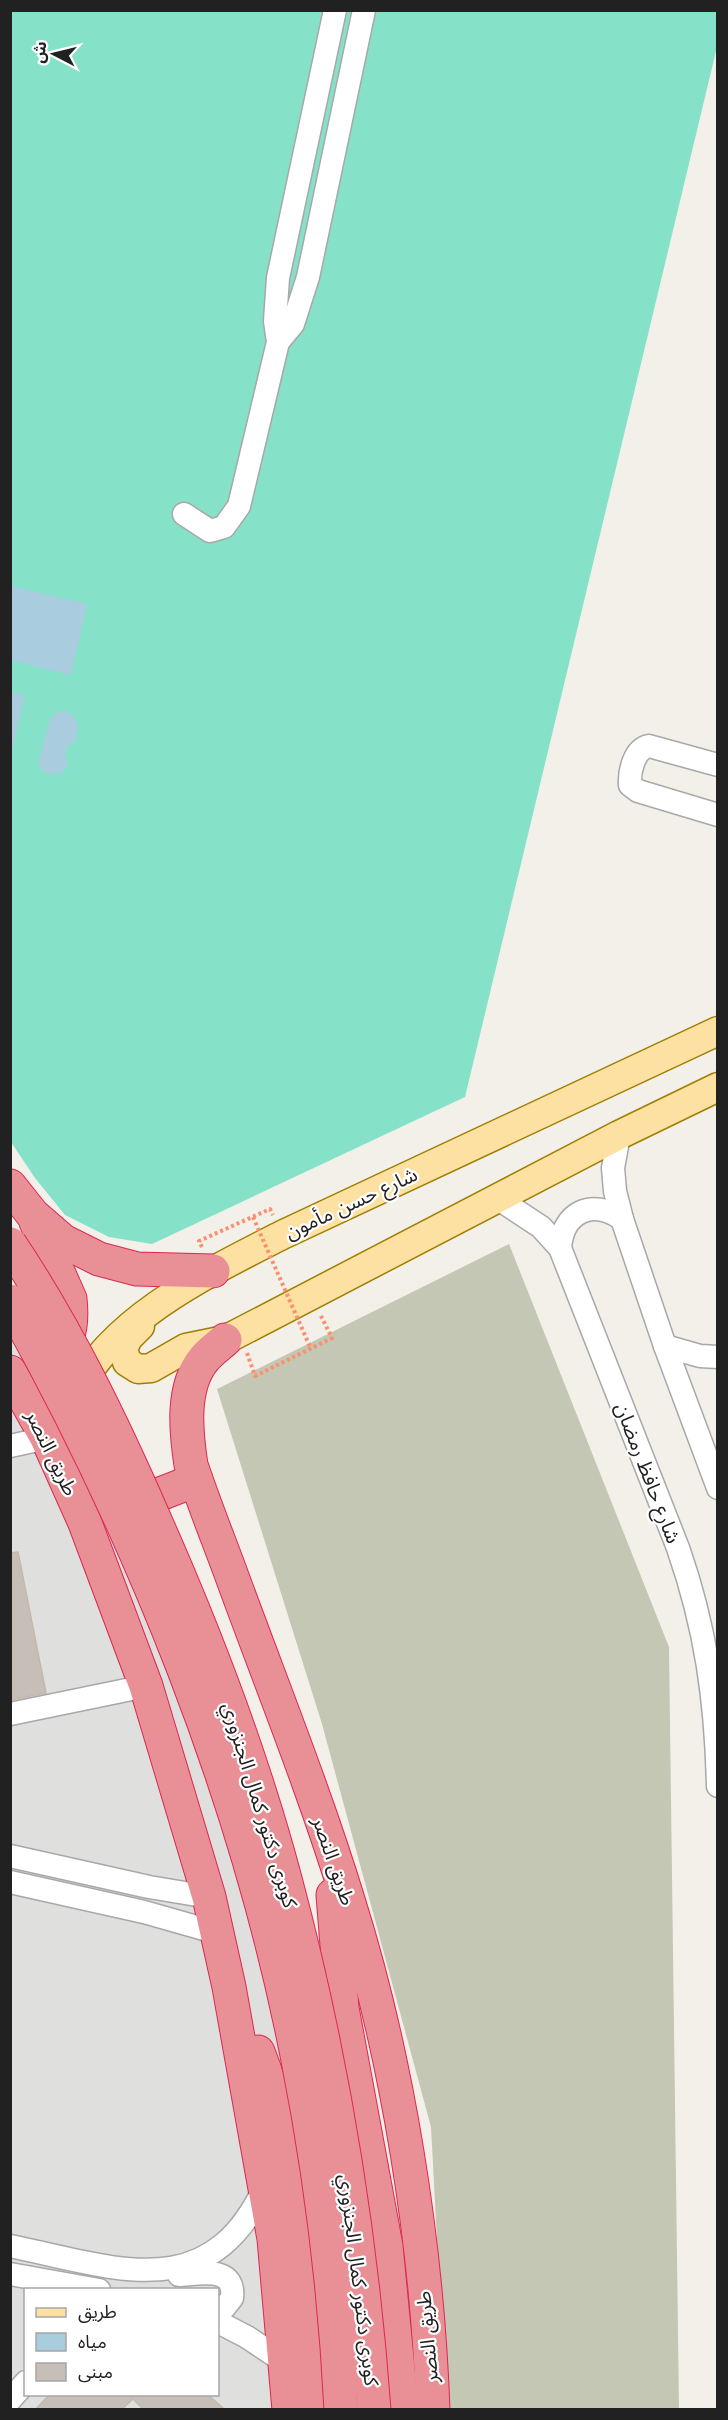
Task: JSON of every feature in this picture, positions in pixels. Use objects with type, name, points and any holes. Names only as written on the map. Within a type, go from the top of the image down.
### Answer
[{"type":"highway","points":[[10,1186],[33,1215],[63,1240],[99,1259],[137,1269],[213,1271]]},
{"type":"highway","points":[[10,1372],[38,1366],[51,1359],[62,1349],[70,1323],[70,1299],[66,1286],[33,1215]]},
{"type":"highway","name":"كوبرى دكتور كمال الجنزوري","points":[[10,1244],[32,1276],[71,1346],[142,1490],[204,1638],[258,1789],[284,1876],[324,2046],[355,2233],[374,2409]]},
{"type":"highway","name":"كوبرى دكتور كمال الجنزوري","points":[[10,1301],[80,1431],[146,1575],[203,1723],[252,1874],[298,2060],[326,2232],[335,2306],[341,2409]]},
{"type":"highway","name":"طريق النصر","points":[[225,1340],[204,1360],[191,1388],[186,1417],[189,1449],[196,1480],[332,1851],[363,1948],[402,2127],[416,2219],[433,2409]]},
{"type":"highway","name":"طريق النصر","points":[[10,1372],[51,1445],[85,1523],[146,1686],[218,1933],[274,2239],[298,2355],[289,2409]]},
{"type":"highway","points":[[85,1523],[196,1480]]},
{"type":"highway","points":[[332,1851],[336,1947],[342,2008],[386,2246],[396,2325],[402,2409]]},
{"type":"highway","points":[[229,1987],[259,2054],[272,2093],[287,2164],[302,2266],[298,2355],[314,2409]]},
{"type":"main road","name":"شارع حسن مأمون","points":[[51,1445],[90,1369],[121,1334],[213,1271],[282,1235],[717,1031]]},
{"type":"main road","points":[[158,1307],[124,1343],[124,1356],[132,1366],[145,1370],[186,1348],[225,1340],[619,1135],[717,1087]]},
{"type":"street","points":[[183,514],[210,531],[224,528],[239,506],[278,342],[275,321],[278,278],[335,10]]},
{"type":"street","points":[[278,342],[293,324],[308,277],[364,10]]},
{"type":"street","points":[[717,765],[649,746],[637,754],[630,779],[630,785],[638,791],[717,815]]},
{"type":"street","points":[[619,1135],[614,1168],[615,1191],[622,1219],[664,1346],[717,1488]]},
{"type":"street","name":"شارع حافظ رمضان","points":[[497,1198],[540,1227],[560,1248],[689,1580],[707,1654],[713,1692],[717,1786]]},
{"type":"street","points":[[560,1248],[561,1235],[566,1224],[581,1212],[599,1208],[622,1219]]},
{"type":"street","points":[[664,1346],[699,1356],[717,1357]]},
{"type":"street","points":[[10,1446],[51,1445]]},
{"type":"street","points":[[10,1714],[146,1686]]},
{"type":"street","points":[[208,1897],[149,1887],[18,1857],[15,1883],[144,1912],[218,1933]]},
{"type":"street","points":[[146,2272],[193,2263],[215,2252],[244,2223],[265,2186]]},
{"type":"street","points":[[10,2246],[122,2269],[179,2275],[220,2274],[226,2278],[233,2291],[229,2304],[219,2310]]},
{"type":"street","points":[[10,2274],[93,2288]]},
{"type":"street","points":[[219,2323],[247,2337],[298,2355]]},
{"type":"street","points":[[10,2400],[24,2384]]},
{"type":"path","points":[[199,1241],[270,1209]]},
{"type":"path","points":[[253,1217],[311,1349]]},
{"type":"path","points":[[255,1376],[332,1338]]},
{"type":"shaded area","points":[[509,1244],[669,1647],[679,2409],[446,2409],[431,2127],[322,1724],[217,1389]]},
{"type":"shaded area","points":[[10,1285],[120,1523],[236,1867],[295,2092],[339,2409],[11,2409]]},
{"type":"green space","points":[[10,11],[717,11],[717,47],[465,1097],[152,1244],[109,1237],[65,1215],[35,1178],[11,1142]]},
{"type":"water","points":[[11,586],[87,604],[71,675],[11,660]]},
{"type":"water","points":[[10,692],[25,695],[11,755]]},
{"type":"water","points":[[57,712],[69,712],[77,722],[78,729],[75,742],[69,744],[65,752],[68,764],[63,772],[51,774],[45,772],[38,764],[50,719]]},
{"type":"building","points":[[18,1552],[46,1693],[10,1700],[10,1553]]},
{"type":"building","points":[[48,2396],[209,2396],[224,2409],[143,2409],[133,2399],[122,2409],[36,2409]]}]
